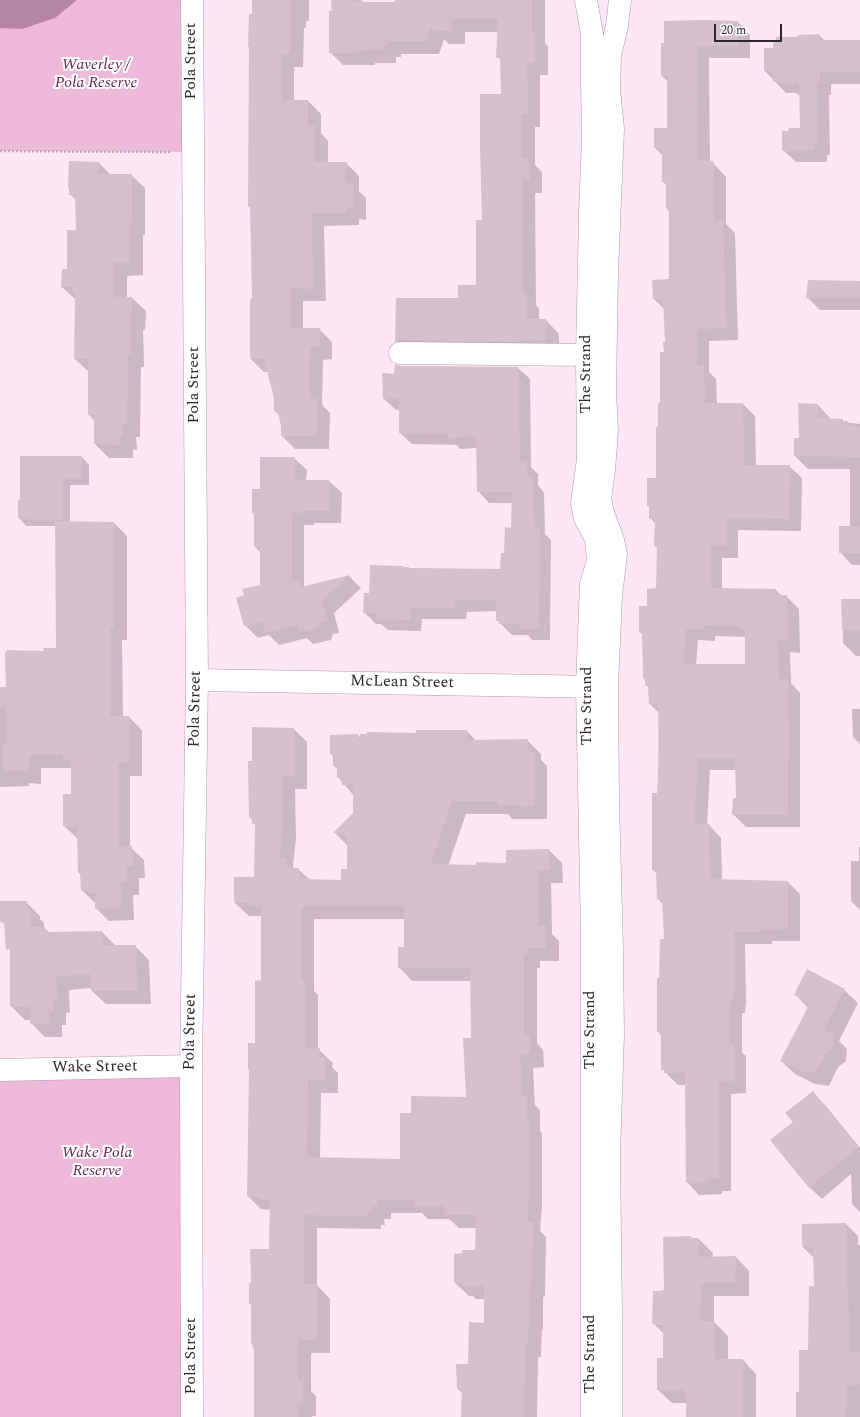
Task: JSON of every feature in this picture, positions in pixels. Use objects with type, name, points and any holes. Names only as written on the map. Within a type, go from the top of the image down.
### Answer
[{"type":"street","name":"Pola Street","points":[[192,0],[197,680],[191,1066],[192,1417]]},
{"type":"street","points":[[587,0],[602,5],[612,4],[620,0]]},
{"type":"street","name":"The Strand","points":[[587,0],[592,34],[593,138],[587,356],[588,459],[582,503],[585,518],[596,539],[598,561],[591,584],[597,687],[608,800],[613,1020],[609,1155],[611,1417]]},
{"type":"street","name":"The Strand","points":[[592,1417],[592,934],[597,687],[616,554],[600,499],[607,431],[605,391],[607,273],[613,129],[609,90],[610,55],[617,26],[620,0]]},
{"type":"street","points":[[400,353],[587,356]]},
{"type":"street","name":"McLean Street","points":[[197,680],[597,687]]},
{"type":"street","name":"Wake Street","points":[[0,1070],[191,1066]]},
{"type":"path","points":[[0,150],[193,152]]},
{"type":"green space","name":"Waverley / Pola Reserve","points":[[0,0],[192,0],[193,152],[0,151]]},
{"type":"green space","name":"Wake Pola Reserve","points":[[191,1066],[192,1417],[0,1417],[0,1070]]},
{"type":"shaded area","points":[[0,0],[77,0],[55,18],[22,29],[0,28]]},
{"type":"building","points":[[252,0],[291,0],[291,54],[281,55],[282,100],[308,100],[308,126],[315,126],[315,162],[347,162],[346,183],[353,183],[353,207],[347,207],[346,213],[312,213],[313,289],[291,288],[290,328],[320,328],[320,346],[310,347],[309,389],[311,390],[310,398],[317,399],[317,436],[281,436],[281,426],[278,412],[274,411],[274,398],[264,359],[250,359],[250,299],[252,299],[250,207],[248,207],[248,47],[249,14],[252,14]]},
{"type":"building","points":[[331,0],[352,0],[352,2],[395,2],[395,0],[532,0],[532,32],[535,32],[535,63],[527,63],[528,114],[522,115],[522,158],[529,158],[530,180],[522,180],[523,294],[527,294],[526,319],[546,319],[546,340],[519,340],[519,342],[400,340],[395,342],[396,298],[458,298],[458,285],[476,285],[476,220],[482,220],[480,94],[501,94],[500,58],[496,58],[498,19],[452,19],[452,31],[434,31],[431,27],[426,41],[388,41],[388,45],[383,45],[383,50],[362,50],[362,52],[352,53],[329,53],[329,11],[332,11]]},
{"type":"building","points":[[664,21],[738,21],[738,46],[697,46],[698,160],[713,161],[714,163],[714,220],[723,220],[726,328],[697,329],[697,365],[704,365],[705,403],[743,403],[744,465],[790,465],[789,519],[726,518],[726,546],[710,546],[711,588],[776,589],[776,595],[787,595],[788,641],[778,640],[779,679],[788,679],[788,815],[732,815],[733,798],[736,798],[735,758],[698,758],[694,822],[697,822],[696,824],[709,824],[710,879],[788,881],[788,929],[760,930],[760,932],[734,932],[734,989],[733,1001],[730,1001],[730,1043],[734,1043],[734,1081],[719,1082],[719,1179],[710,1179],[710,1182],[686,1183],[685,1073],[664,1073],[664,1070],[661,1070],[661,1035],[660,1032],[657,1032],[657,978],[659,978],[660,939],[664,939],[662,899],[657,899],[656,870],[652,870],[652,793],[657,793],[659,755],[658,704],[649,704],[648,685],[645,686],[645,679],[643,679],[642,632],[639,632],[639,606],[647,606],[647,589],[656,588],[657,546],[654,546],[655,519],[649,519],[649,506],[647,506],[647,478],[656,478],[656,427],[658,427],[658,403],[660,403],[660,352],[664,352],[663,342],[665,342],[663,299],[653,299],[652,280],[669,279],[669,212],[668,209],[666,209],[666,182],[662,182],[662,148],[654,148],[654,128],[667,128],[667,76],[661,76],[661,43],[664,43]],"holes":[[[704,625],[740,626],[740,628],[745,629],[745,664],[683,664],[686,629],[704,629]]]},
{"type":"building","points":[[819,34],[819,40],[860,40],[860,72],[820,72],[820,83],[817,83],[818,143],[815,143],[815,150],[782,151],[782,131],[788,131],[789,128],[800,128],[799,83],[785,84],[785,81],[773,82],[773,71],[764,71],[764,48],[773,48],[773,43],[776,42],[776,37],[798,37],[798,35]]},
{"type":"building","points":[[69,161],[99,162],[99,174],[132,174],[130,262],[114,262],[114,297],[132,297],[132,316],[130,316],[131,354],[128,354],[127,424],[123,424],[123,437],[119,437],[120,445],[94,444],[94,415],[88,415],[88,359],[74,359],[75,290],[72,290],[72,287],[61,287],[62,269],[67,269],[67,230],[76,230],[75,195],[69,195],[68,188]]},
{"type":"building","points":[[808,280],[860,281],[860,298],[806,298]]},
{"type":"building","points":[[395,364],[400,366],[518,367],[520,460],[527,461],[527,476],[531,476],[531,480],[533,480],[534,527],[540,527],[539,629],[520,629],[520,624],[499,624],[499,621],[496,621],[496,600],[455,600],[455,608],[411,608],[410,620],[375,619],[375,613],[363,613],[364,593],[369,593],[370,565],[403,566],[409,568],[500,569],[501,553],[504,553],[505,527],[511,528],[512,492],[477,492],[476,436],[448,438],[448,434],[399,433],[399,398],[383,399],[382,373],[394,374]]},
{"type":"building","points":[[798,403],[818,404],[818,418],[843,419],[843,421],[847,421],[847,426],[860,427],[860,457],[794,456],[794,438],[799,438]]},
{"type":"building","points":[[20,456],[82,456],[82,478],[63,478],[63,520],[18,519],[18,500],[20,500]]},
{"type":"building","points":[[260,457],[295,457],[294,480],[329,480],[329,511],[302,511],[302,513],[292,513],[292,581],[299,580],[301,587],[350,575],[322,600],[327,620],[321,622],[318,627],[300,632],[298,625],[265,633],[262,621],[244,626],[236,598],[244,595],[242,589],[260,585],[260,547],[254,547],[252,489],[260,489]]},
{"type":"building","points":[[55,521],[114,522],[114,628],[110,628],[110,716],[130,716],[129,763],[118,763],[118,847],[132,846],[133,866],[127,866],[127,882],[121,883],[121,908],[95,909],[95,893],[88,893],[88,890],[81,891],[80,872],[78,872],[77,826],[63,826],[63,794],[71,794],[71,760],[63,760],[63,755],[29,755],[29,771],[5,771],[5,768],[3,768],[3,744],[6,744],[6,708],[0,708],[0,687],[6,687],[5,652],[7,652],[7,650],[44,651],[43,648],[56,648]]},
{"type":"building","points":[[839,526],[860,526],[860,553],[839,553]]},
{"type":"building","points":[[841,599],[860,599],[860,630],[842,630]]},
{"type":"building","points":[[252,727],[294,728],[294,776],[282,776],[283,824],[280,858],[287,858],[287,868],[299,868],[299,879],[341,880],[341,869],[347,869],[347,834],[333,833],[353,813],[353,785],[342,785],[342,778],[337,778],[337,766],[333,766],[333,754],[330,754],[330,735],[358,734],[360,741],[360,734],[367,734],[367,732],[416,733],[416,730],[467,730],[467,740],[528,739],[528,752],[534,752],[534,806],[498,805],[498,801],[452,801],[431,864],[476,865],[476,862],[506,863],[506,850],[549,849],[550,870],[538,870],[539,926],[546,926],[546,948],[527,948],[527,955],[524,955],[524,1035],[530,1035],[531,1054],[520,1055],[522,1096],[527,1096],[527,1119],[529,1119],[529,1193],[527,1222],[533,1222],[530,1317],[528,1344],[525,1344],[524,1417],[461,1417],[462,1389],[457,1389],[456,1364],[468,1364],[469,1322],[484,1323],[484,1286],[462,1286],[462,1283],[454,1283],[454,1254],[462,1253],[462,1250],[475,1250],[476,1215],[445,1215],[444,1206],[414,1206],[414,1200],[378,1200],[378,1206],[371,1206],[372,1212],[368,1212],[368,1216],[304,1215],[304,1284],[317,1284],[317,1340],[298,1340],[298,1382],[303,1381],[303,1403],[299,1403],[299,1417],[254,1417],[254,1350],[251,1342],[251,1304],[249,1304],[249,1283],[251,1283],[250,1249],[269,1249],[270,1200],[247,1196],[248,1043],[255,1043],[255,981],[261,980],[261,906],[249,905],[249,903],[234,903],[234,877],[254,877],[255,824],[252,824],[252,818],[249,818],[248,761],[252,761]],"holes":[[[301,906],[404,906],[404,947],[398,947],[398,968],[470,968],[471,1038],[463,1038],[466,1097],[411,1096],[411,1113],[400,1113],[400,1159],[307,1157],[308,1080],[325,1080],[325,1058],[319,1058],[320,1048],[305,1049],[305,981],[301,981]]]},
{"type":"building","points":[[0,901],[27,901],[27,909],[31,909],[31,927],[45,927],[46,932],[102,931],[103,945],[136,945],[137,991],[91,991],[91,974],[56,976],[57,999],[53,999],[53,1012],[49,1012],[49,1024],[30,1024],[30,1007],[10,1007],[10,949],[6,950],[4,923],[0,922]]},
{"type":"building","points":[[807,969],[845,989],[824,1030],[834,1035],[833,1047],[825,1054],[815,1073],[801,1071],[780,1061],[810,1003],[794,995]]},
{"type":"building","points":[[813,1091],[858,1147],[809,1188],[770,1140],[793,1122],[785,1113]]},
{"type":"building","points":[[846,1223],[846,1278],[849,1307],[849,1352],[860,1352],[860,1384],[847,1386],[847,1410],[845,1410],[845,1417],[796,1417],[796,1392],[799,1392],[799,1350],[808,1350],[809,1286],[814,1286],[813,1247],[802,1247],[802,1224]]},
{"type":"building","points":[[691,1236],[691,1238],[699,1238],[699,1257],[736,1256],[735,1283],[701,1283],[700,1321],[714,1321],[715,1359],[743,1359],[743,1417],[686,1417],[686,1393],[684,1393],[684,1390],[657,1390],[657,1358],[663,1358],[663,1325],[652,1324],[653,1291],[664,1290],[663,1237]]}]
